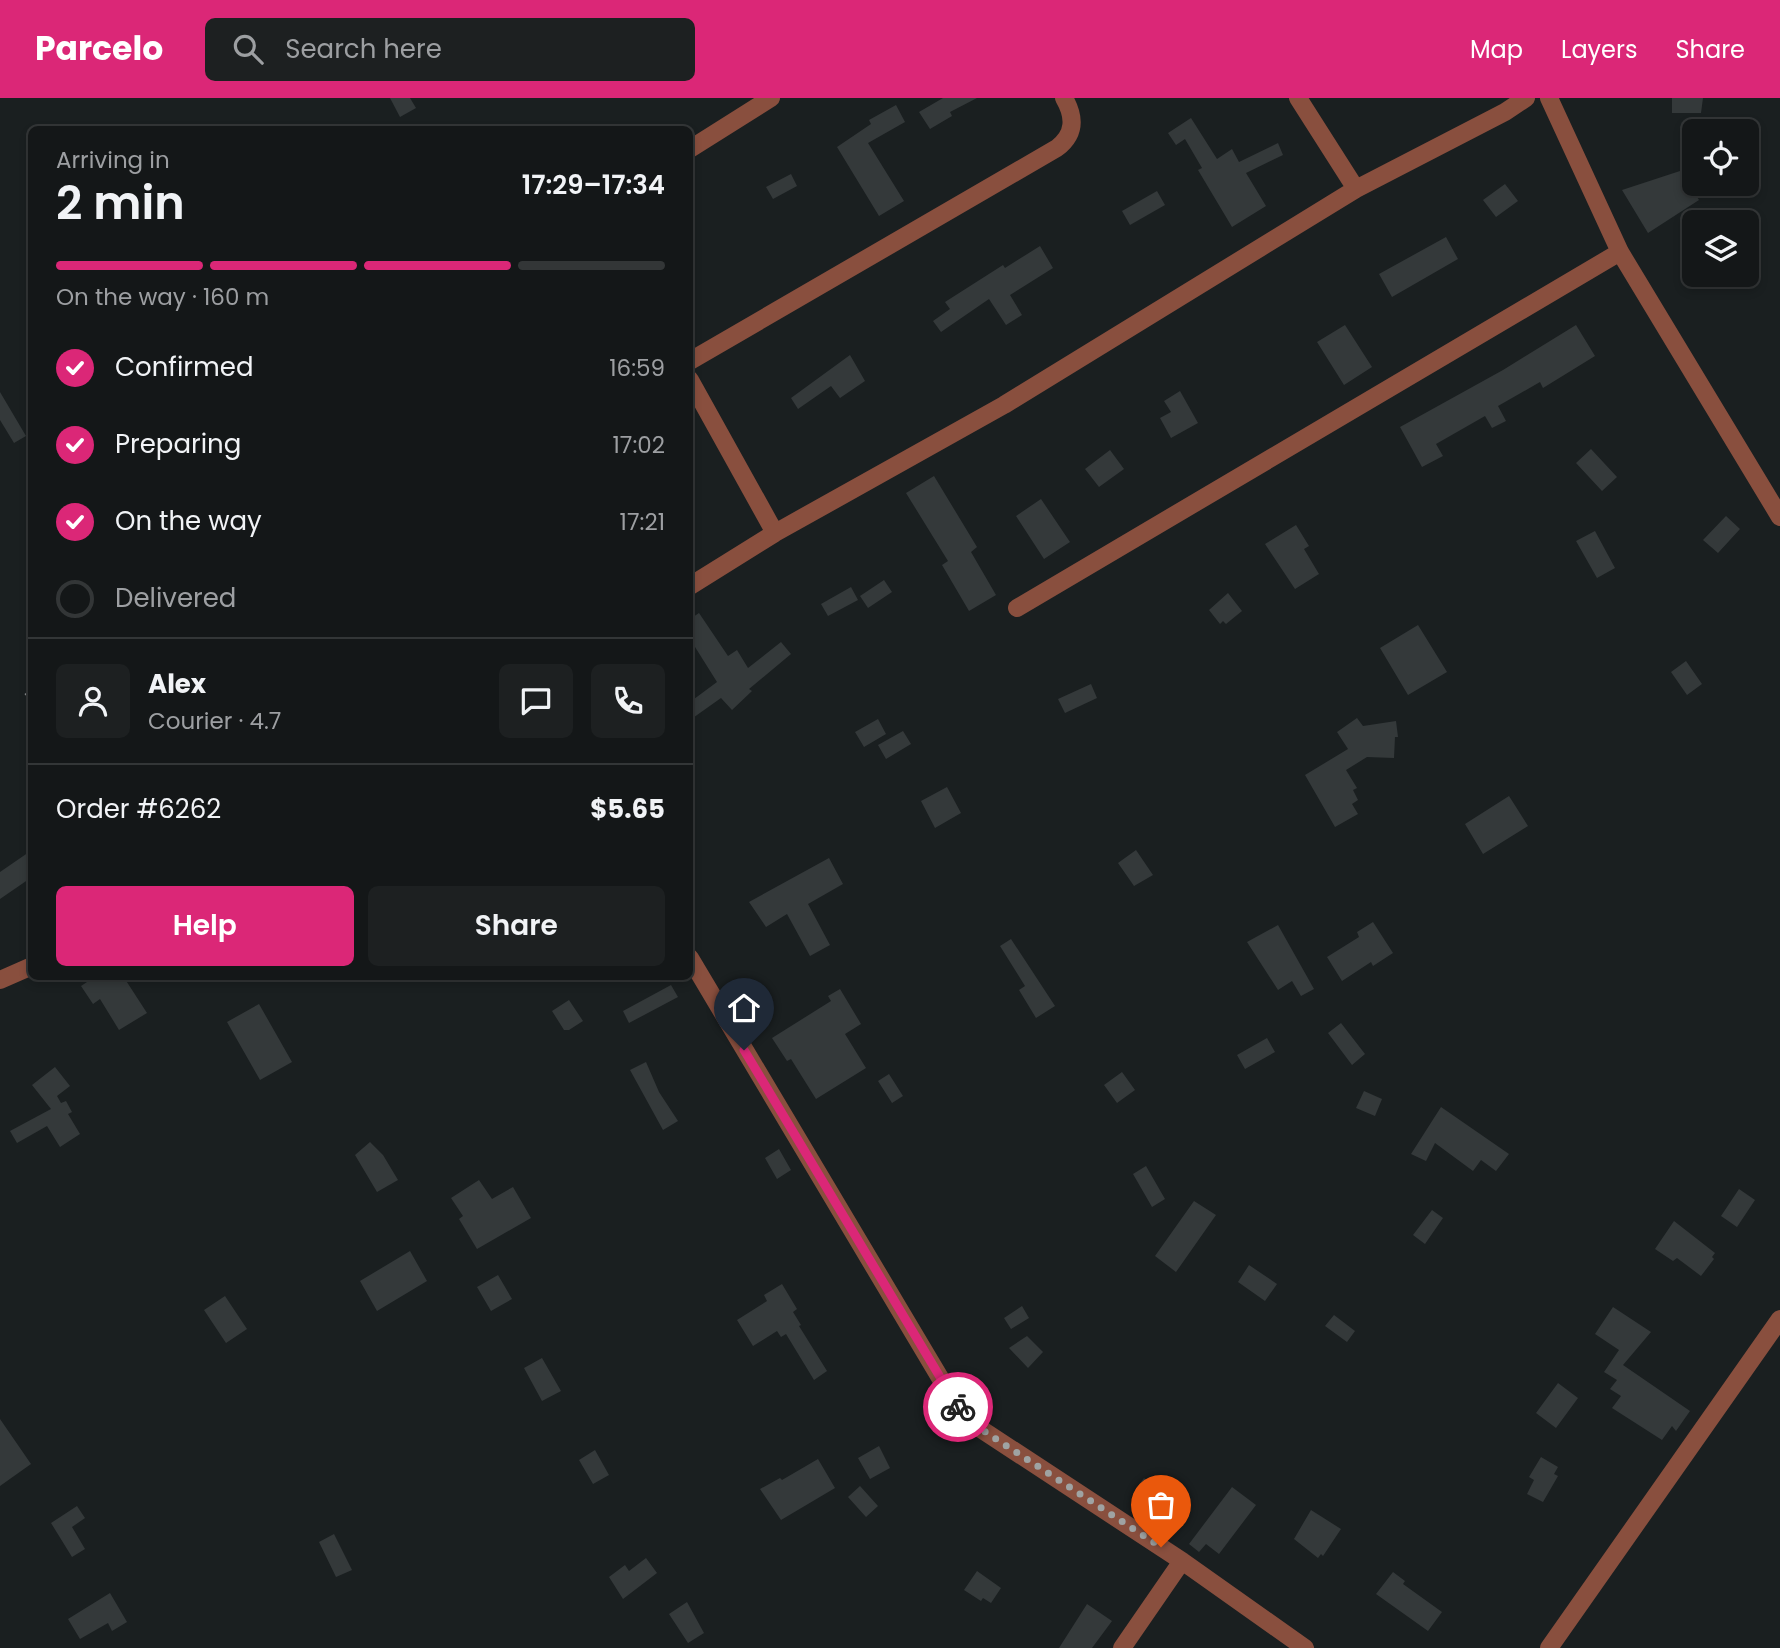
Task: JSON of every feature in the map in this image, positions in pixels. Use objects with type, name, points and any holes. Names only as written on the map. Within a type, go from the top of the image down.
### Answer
[{"type":"street","points":[[693,359],[1057,148],[1065,142],[1073,125],[1072,115],[1064,98]]},
{"type":"street","points":[[1298,98],[1356,189]]},
{"type":"street","points":[[693,584],[775,533],[1004,405],[1356,189],[1505,112],[1526,98]]},
{"type":"street","points":[[1549,98],[1620,252],[1780,517]]},
{"type":"street","points":[[693,147],[762,100]]},
{"type":"street","points":[[1017,608],[1620,252]]},
{"type":"street","points":[[693,385],[775,533]]},
{"type":"street","points":[[693,963],[964,1418],[1182,1561],[1305,1648]]},
{"type":"street","points":[[0,980],[28,967]]},
{"type":"street","points":[[1549,1648],[1780,1319]]},
{"type":"street","points":[[1122,1648],[1182,1561]]},
{"type":"building","points":[[390,98],[410,98],[416,108],[400,117]]},
{"type":"building","points":[[943,98],[977,98],[950,112],[952,116],[930,129],[919,112]]},
{"type":"building","points":[[1672,98],[1703,98],[1701,113],[1672,113]]},
{"type":"building","points":[[896,105],[905,122],[868,143],[904,201],[879,216],[837,147],[871,124],[869,120]]},
{"type":"building","points":[[1191,118],[1217,159],[1232,149],[1239,162],[1278,143],[1283,155],[1246,173],[1266,206],[1232,227],[1198,170],[1202,168],[1185,139],[1176,145],[1168,133]]},
{"type":"building","points":[[1680,171],[1682,196],[1696,196],[1699,200],[1648,233],[1622,190]]},
{"type":"building","points":[[791,174],[797,186],[773,199],[766,187]]},
{"type":"building","points":[[1505,184],[1518,201],[1496,217],[1483,200]]},
{"type":"building","points":[[1157,191],[1165,205],[1130,225],[1122,211]]},
{"type":"building","points":[[1446,237],[1458,259],[1392,297],[1379,274]]},
{"type":"building","points":[[1040,246],[1053,268],[1010,295],[1022,315],[1006,325],[989,299],[941,332],[933,321],[950,309],[945,302],[1003,265],[1005,268]]},
{"type":"building","points":[[1345,325],[1372,367],[1344,385],[1317,342]]},
{"type":"building","points":[[1576,325],[1595,356],[1543,388],[1540,382],[1498,406],[1506,421],[1492,428],[1485,416],[1436,444],[1443,456],[1422,467],[1400,427],[1503,370]]},
{"type":"building","points":[[850,355],[865,381],[840,398],[831,386],[798,409],[791,398]]},
{"type":"building","points":[[1180,391],[1198,423],[1171,438],[1160,418],[1171,412],[1164,401]]},
{"type":"building","points":[[0,392],[26,436],[14,443],[0,420]]},
{"type":"building","points":[[1591,449],[1617,477],[1602,491],[1576,463]]},
{"type":"building","points":[[1110,450],[1124,469],[1099,487],[1085,469]]},
{"type":"building","points":[[934,476],[977,547],[971,552],[996,595],[969,611],[942,565],[948,561],[906,493]]},
{"type":"building","points":[[1041,499],[1070,542],[1044,559],[1016,516]]},
{"type":"building","points":[[1726,516],[1740,529],[1718,553],[1703,540]]},
{"type":"building","points":[[1296,525],[1309,546],[1304,549],[1319,574],[1295,589],[1265,544]]},
{"type":"building","points":[[1595,531],[1615,568],[1597,578],[1576,541]]},
{"type":"building","points":[[884,580],[892,592],[868,608],[860,596]]},
{"type":"building","points":[[851,587],[858,600],[828,616],[821,604]]},
{"type":"building","points":[[1228,593],[1242,611],[1226,624],[1223,621],[1220,624],[1209,610]]},
{"type":"building","points":[[699,613],[728,656],[737,650],[748,668],[781,642],[791,654],[749,689],[752,691],[732,710],[721,698],[693,718],[693,700],[717,682],[693,644],[693,617]]},
{"type":"building","points":[[1418,625],[1447,672],[1408,695],[1380,648]]},
{"type":"building","points":[[1686,661],[1702,684],[1687,695],[1671,672]]},
{"type":"building","points":[[1091,684],[1097,698],[1065,713],[1058,699]]},
{"type":"building","points":[[1357,718],[1363,726],[1396,721],[1398,737],[1395,737],[1394,758],[1367,757],[1346,770],[1357,788],[1353,790],[1358,800],[1352,804],[1358,814],[1335,827],[1305,775],[1348,749],[1337,732]]},
{"type":"building","points":[[878,719],[886,734],[864,747],[855,732]]},
{"type":"building","points":[[903,731],[911,744],[886,759],[878,745]]},
{"type":"building","points":[[947,787],[961,813],[935,828],[921,801]]},
{"type":"building","points":[[1509,796],[1528,826],[1483,854],[1465,824]]},
{"type":"building","points":[[1136,850],[1153,875],[1134,886],[1118,863]]},
{"type":"building","points":[[28,853],[28,880],[0,899],[0,872]]},
{"type":"building","points":[[829,858],[843,884],[808,904],[830,945],[810,956],[787,914],[766,927],[749,902]]},
{"type":"building","points":[[1373,922],[1393,953],[1373,966],[1371,962],[1342,981],[1327,957],[1359,937],[1357,932]]},
{"type":"building","points":[[1278,925],[1314,989],[1301,996],[1292,981],[1278,990],[1247,942]]},
{"type":"building","points":[[1011,939],[1055,1006],[1036,1018],[1019,990],[1025,986],[1000,946]]},
{"type":"building","points":[[90,980],[126,980],[147,1013],[119,1030],[100,999],[93,1004],[81,986]]},
{"type":"building","points":[[671,985],[678,997],[629,1023],[623,1011]]},
{"type":"building","points":[[840,989],[861,1024],[845,1034],[866,1068],[816,1099],[791,1059],[787,1061],[772,1038],[831,1001],[828,996]]},
{"type":"building","points":[[569,1000],[583,1021],[569,1030],[564,1030],[552,1011]]},
{"type":"building","points":[[259,1004],[292,1062],[260,1080],[227,1022]]},
{"type":"building","points":[[1341,1023],[1365,1054],[1352,1065],[1328,1033]]},
{"type":"building","points":[[1267,1038],[1275,1052],[1245,1069],[1237,1055]]},
{"type":"building","points":[[646,1062],[659,1092],[678,1121],[663,1130],[630,1070]]},
{"type":"building","points":[[55,1067],[70,1086],[57,1096],[61,1103],[66,1101],[72,1112],[68,1114],[80,1134],[60,1147],[47,1126],[17,1143],[10,1131],[51,1109],[32,1085]]},
{"type":"building","points":[[1122,1072],[1135,1090],[1117,1103],[1104,1085]]},
{"type":"building","points":[[889,1074],[903,1096],[892,1103],[878,1081]]},
{"type":"building","points":[[1364,1091],[1382,1099],[1375,1116],[1356,1108]]},
{"type":"building","points":[[1441,1107],[1509,1154],[1496,1171],[1481,1160],[1473,1171],[1435,1143],[1426,1161],[1411,1154]]},
{"type":"building","points":[[370,1142],[383,1155],[398,1180],[377,1192],[355,1155]]},
{"type":"building","points":[[779,1149],[791,1170],[777,1179],[765,1158]]},
{"type":"building","points":[[1146,1166],[1165,1199],[1152,1207],[1133,1174]]},
{"type":"building","points":[[479,1180],[492,1199],[513,1187],[531,1218],[477,1249],[459,1219],[463,1216],[451,1198]]},
{"type":"building","points":[[1739,1189],[1755,1200],[1737,1227],[1721,1216]]},
{"type":"building","points":[[1194,1201],[1216,1215],[1176,1272],[1155,1256]]},
{"type":"building","points":[[1432,1210],[1443,1218],[1425,1244],[1413,1235]]},
{"type":"building","points":[[1674,1221],[1715,1253],[1712,1257],[1714,1259],[1701,1276],[1677,1258],[1673,1261],[1655,1249]]},
{"type":"building","points":[[410,1251],[427,1281],[377,1311],[360,1281]]},
{"type":"building","points":[[1249,1265],[1277,1284],[1265,1301],[1238,1282]]},
{"type":"building","points":[[498,1275],[512,1299],[491,1311],[477,1287]]},
{"type":"building","points":[[782,1284],[797,1309],[793,1312],[801,1325],[799,1326],[827,1371],[814,1380],[786,1334],[781,1337],[777,1331],[753,1346],[737,1320],[767,1301],[764,1295]]},
{"type":"building","points":[[225,1296],[247,1329],[226,1343],[204,1310]]},
{"type":"building","points":[[1022,1306],[1029,1318],[1011,1329],[1004,1318]]},
{"type":"building","points":[[1613,1307],[1651,1332],[1623,1365],[1690,1411],[1676,1431],[1672,1426],[1662,1440],[1612,1408],[1621,1396],[1610,1389],[1617,1380],[1604,1372],[1619,1350],[1595,1334]]},
{"type":"building","points":[[1334,1315],[1355,1331],[1347,1342],[1325,1326]]},
{"type":"building","points":[[1027,1336],[1043,1352],[1028,1368],[1009,1348]]},
{"type":"building","points":[[542,1358],[561,1391],[542,1401],[524,1368]]},
{"type":"building","points":[[1558,1383],[1578,1398],[1556,1428],[1536,1413]]},
{"type":"building","points":[[0,1419],[31,1464],[0,1486]]},
{"type":"building","points":[[879,1446],[890,1468],[870,1479],[858,1458]]},
{"type":"building","points":[[595,1450],[609,1475],[593,1484],[579,1460]]},
{"type":"building","points":[[1541,1457],[1558,1467],[1554,1474],[1558,1476],[1543,1502],[1527,1494],[1534,1480],[1529,1477]]},
{"type":"building","points":[[818,1459],[835,1488],[781,1520],[760,1489],[780,1478],[782,1480]]},
{"type":"building","points":[[1144,1478],[1173,1501],[1164,1513],[1135,1490]]},
{"type":"building","points":[[860,1486],[878,1506],[866,1517],[848,1497]]},
{"type":"building","points":[[1232,1487],[1256,1505],[1219,1554],[1206,1544],[1199,1552],[1189,1544]]},
{"type":"building","points":[[77,1506],[85,1518],[72,1527],[85,1549],[72,1557],[51,1523]]},
{"type":"building","points":[[1311,1510],[1341,1529],[1323,1556],[1321,1554],[1318,1558],[1294,1539]]},
{"type":"building","points":[[334,1534],[352,1570],[336,1577],[319,1542]]},
{"type":"building","points":[[646,1558],[657,1573],[623,1599],[609,1577],[625,1565],[629,1571]]},
{"type":"building","points":[[977,1571],[1001,1588],[991,1603],[983,1598],[981,1601],[964,1590]]},
{"type":"building","points":[[1393,1572],[1405,1581],[1403,1584],[1442,1612],[1428,1631],[1376,1594]]},
{"type":"building","points":[[110,1593],[127,1622],[112,1631],[108,1623],[80,1639],[68,1619]]},
{"type":"building","points":[[687,1602],[704,1633],[688,1643],[669,1614]]},
{"type":"building","points":[[1087,1604],[1112,1621],[1092,1648],[1059,1648]]},
{"type":"way so far","points":[[958,1407],[964,1418],[1161,1547]]},
{"type":"route","points":[[744,1050],[958,1407]]}]
